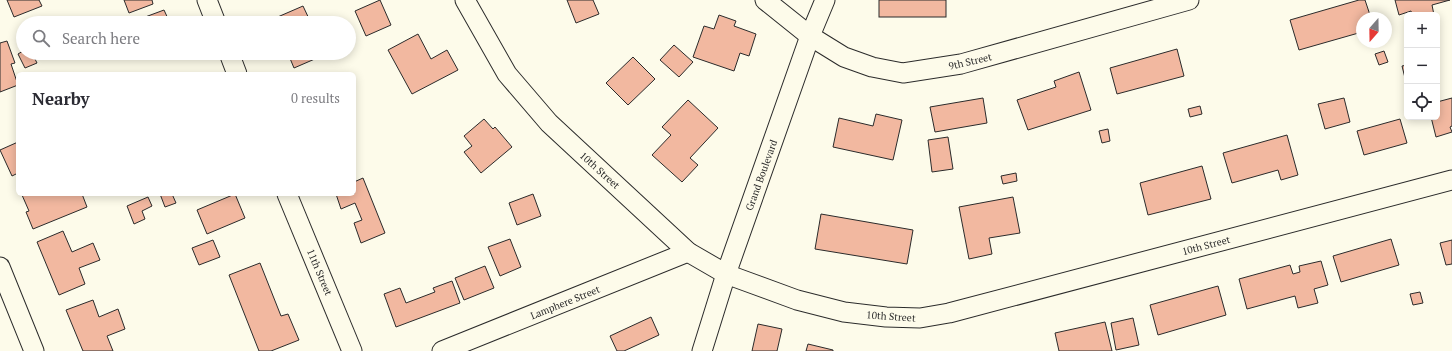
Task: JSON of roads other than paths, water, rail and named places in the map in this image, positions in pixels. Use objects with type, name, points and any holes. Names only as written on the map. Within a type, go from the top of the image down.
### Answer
[{"type":"street","points":[[207,0],[213,16]]},
{"type":"street","name":"10th Street","points":[[465,0],[507,74],[549,124],[688,252],[726,274],[797,300],[844,312],[886,317],[920,318],[957,311],[1452,180]]},
{"type":"street","name":"9th Street","points":[[765,0],[810,36],[844,57],[872,66],[903,72],[961,64],[1189,0]]},
{"type":"street","name":"Grand Boulevard","points":[[702,351],[726,274],[810,36],[825,0]]},
{"type":"street","points":[[232,60],[236,72]]},
{"type":"street","name":"11th Street","points":[[288,196],[352,351]]},
{"type":"street","name":"Lamphere Street","points":[[442,351],[688,252]]},
{"type":"street","points":[[0,267],[34,351]]}]
